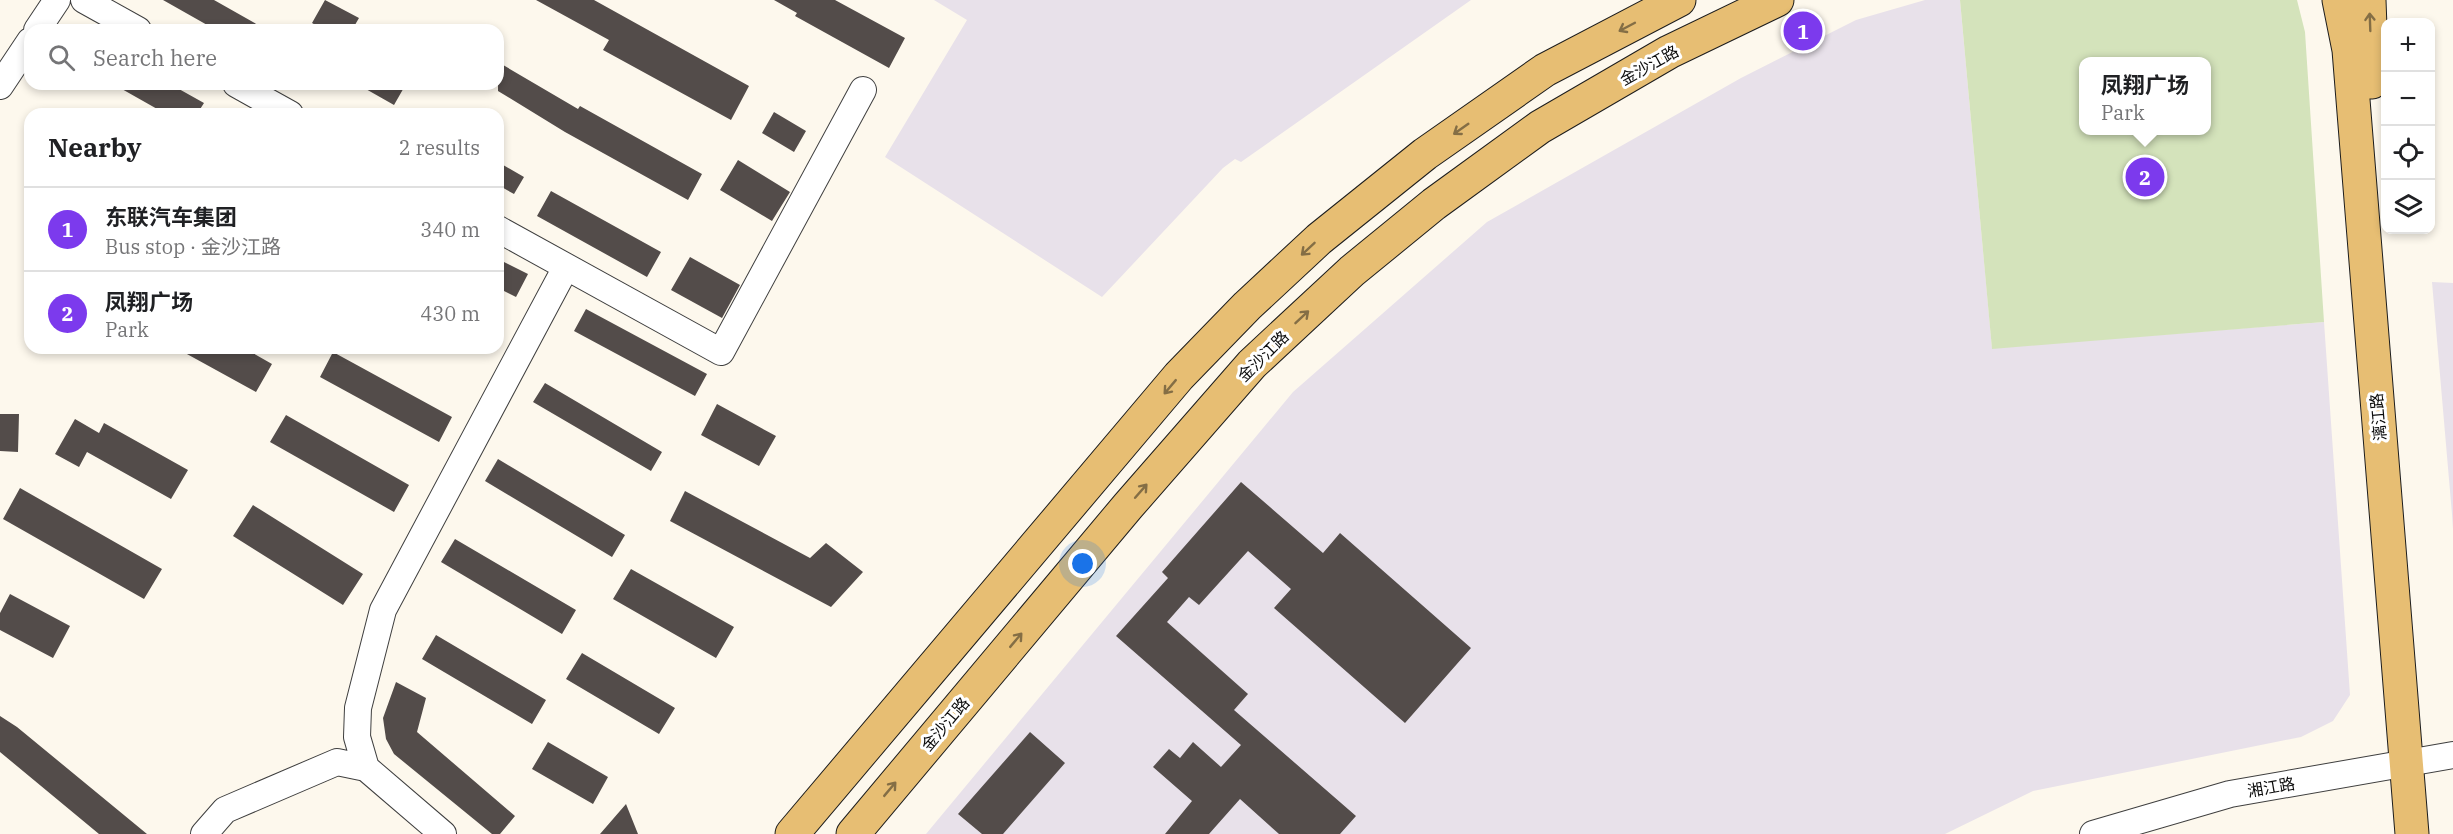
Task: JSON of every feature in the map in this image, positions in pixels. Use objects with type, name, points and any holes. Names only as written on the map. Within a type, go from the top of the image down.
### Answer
[{"type":"main road","points":[[792,834],[1179,376],[1319,238],[1453,135],[1545,70],[1679,0]]},
{"type":"main road","name":"金沙江路","points":[[853,834],[1128,506],[1252,364],[1352,271],[1434,204],[1539,127],[1669,52],[1777,0]]},
{"type":"main road","name":"漓江路","points":[[2339,0],[2349,50],[2428,758],[2412,834]]},
{"type":"main road","name":"漓江路","points":[[2369,0],[2371,59],[2434,834]]},
{"type":"street","points":[[41,24],[57,0]]},
{"type":"street","points":[[84,0],[127,24]]},
{"type":"street","points":[[0,86],[24,50]]},
{"type":"street","points":[[247,90],[279,108]]},
{"type":"street","points":[[504,233],[721,352],[863,90]]},
{"type":"street","points":[[366,768],[357,737],[358,708],[383,610],[566,267]]},
{"type":"street","name":"湘江路","points":[[2093,834],[2230,794],[2428,758]]},
{"type":"street","points":[[204,834],[225,810],[337,762],[366,768],[443,834]]},
{"type":"shaded area","points":[[934,0],[1471,0],[1241,162],[1235,159],[1223,168],[1102,297],[885,157],[967,20]]},
{"type":"shaded area","points":[[1925,0],[1960,0],[1992,348],[2324,322],[2350,695],[2333,721],[2301,737],[2033,791],[1945,834],[926,834],[1293,392],[1487,222],[1741,78],[1856,20]]},
{"type":"shaded area","points":[[2432,282],[2453,283],[2453,529],[2452,514]]},
{"type":"green space","points":[[1960,0],[2297,0],[2305,32],[2324,322],[1992,349]]},
{"type":"building","points":[[163,0],[214,0],[256,24],[205,24]]},
{"type":"building","points":[[325,0],[359,18],[356,24],[312,23]]},
{"type":"building","points":[[536,0],[594,0],[749,86],[731,120],[603,50],[609,40]]},
{"type":"building","points":[[774,0],[835,0],[905,38],[889,68],[795,16],[797,13]]},
{"type":"building","points":[[504,66],[578,109],[580,106],[702,174],[688,200],[565,132],[498,91],[504,90]]},
{"type":"building","points":[[124,90],[181,90],[204,103],[201,108],[155,108]]},
{"type":"building","points":[[368,90],[403,90],[394,105]]},
{"type":"building","points":[[774,112],[806,131],[794,152],[762,133]]},
{"type":"building","points":[[738,160],[790,192],[772,221],[720,190]]},
{"type":"building","points":[[504,165],[524,177],[514,194],[504,188]]},
{"type":"building","points":[[551,191],[661,252],[647,277],[537,216]]},
{"type":"building","points":[[690,257],[740,285],[722,318],[671,290]]},
{"type":"building","points":[[504,262],[528,274],[516,297],[504,291]]},
{"type":"building","points":[[586,309],[707,374],[695,396],[574,331]]},
{"type":"building","points":[[187,354],[254,354],[272,364],[256,392]]},
{"type":"building","points":[[332,354],[337,354],[452,417],[439,442],[320,377]]},
{"type":"building","points":[[545,383],[662,452],[651,471],[533,402]]},
{"type":"building","points":[[717,404],[776,436],[759,466],[701,435]]},
{"type":"building","points":[[0,414],[19,414],[18,452],[0,451]]},
{"type":"building","points":[[286,415],[409,485],[394,512],[270,442]]},
{"type":"building","points":[[75,419],[99,433],[104,423],[188,470],[171,499],[87,452],[79,467],[55,454]]},
{"type":"building","points":[[498,459],[625,535],[612,557],[485,481]]},
{"type":"building","points":[[1241,482],[1323,553],[1340,533],[1471,648],[1405,723],[1274,608],[1291,589],[1248,551],[1199,605],[1189,597],[1167,622],[1248,694],[1234,710],[1356,816],[1340,834],[1279,834],[1240,799],[1209,834],[1165,834],[1192,801],[1153,767],[1169,749],[1180,758],[1193,742],[1221,767],[1241,745],[1116,636],[1168,578],[1162,572]]},
{"type":"building","points":[[20,488],[162,569],[144,599],[3,519]]},
{"type":"building","points":[[685,491],[810,558],[826,543],[863,572],[831,607],[670,521]]},
{"type":"building","points":[[253,505],[363,574],[343,605],[233,536]]},
{"type":"building","points":[[455,539],[576,610],[562,634],[441,562]]},
{"type":"building","points":[[631,569],[734,627],[716,658],[613,599]]},
{"type":"building","points":[[10,594],[70,626],[53,658],[0,630],[0,613]]},
{"type":"building","points":[[436,635],[546,700],[532,724],[422,659]]},
{"type":"building","points":[[582,653],[675,708],[659,734],[566,679]]},
{"type":"building","points":[[396,682],[426,698],[417,732],[515,816],[500,834],[492,834],[394,754],[386,739],[383,718]]},
{"type":"building","points":[[0,716],[17,727],[147,834],[99,834],[0,752]]},
{"type":"building","points":[[1030,732],[1065,763],[1003,834],[982,834],[958,814]]},
{"type":"building","points":[[548,742],[608,777],[593,804],[532,769]]},
{"type":"building","points":[[626,804],[638,834],[600,834]]},
{"type":"place","name":"东联汽车集团","points":[[1803,31]]},
{"type":"place","name":"凤翔广场","points":[[2145,177]]}]
